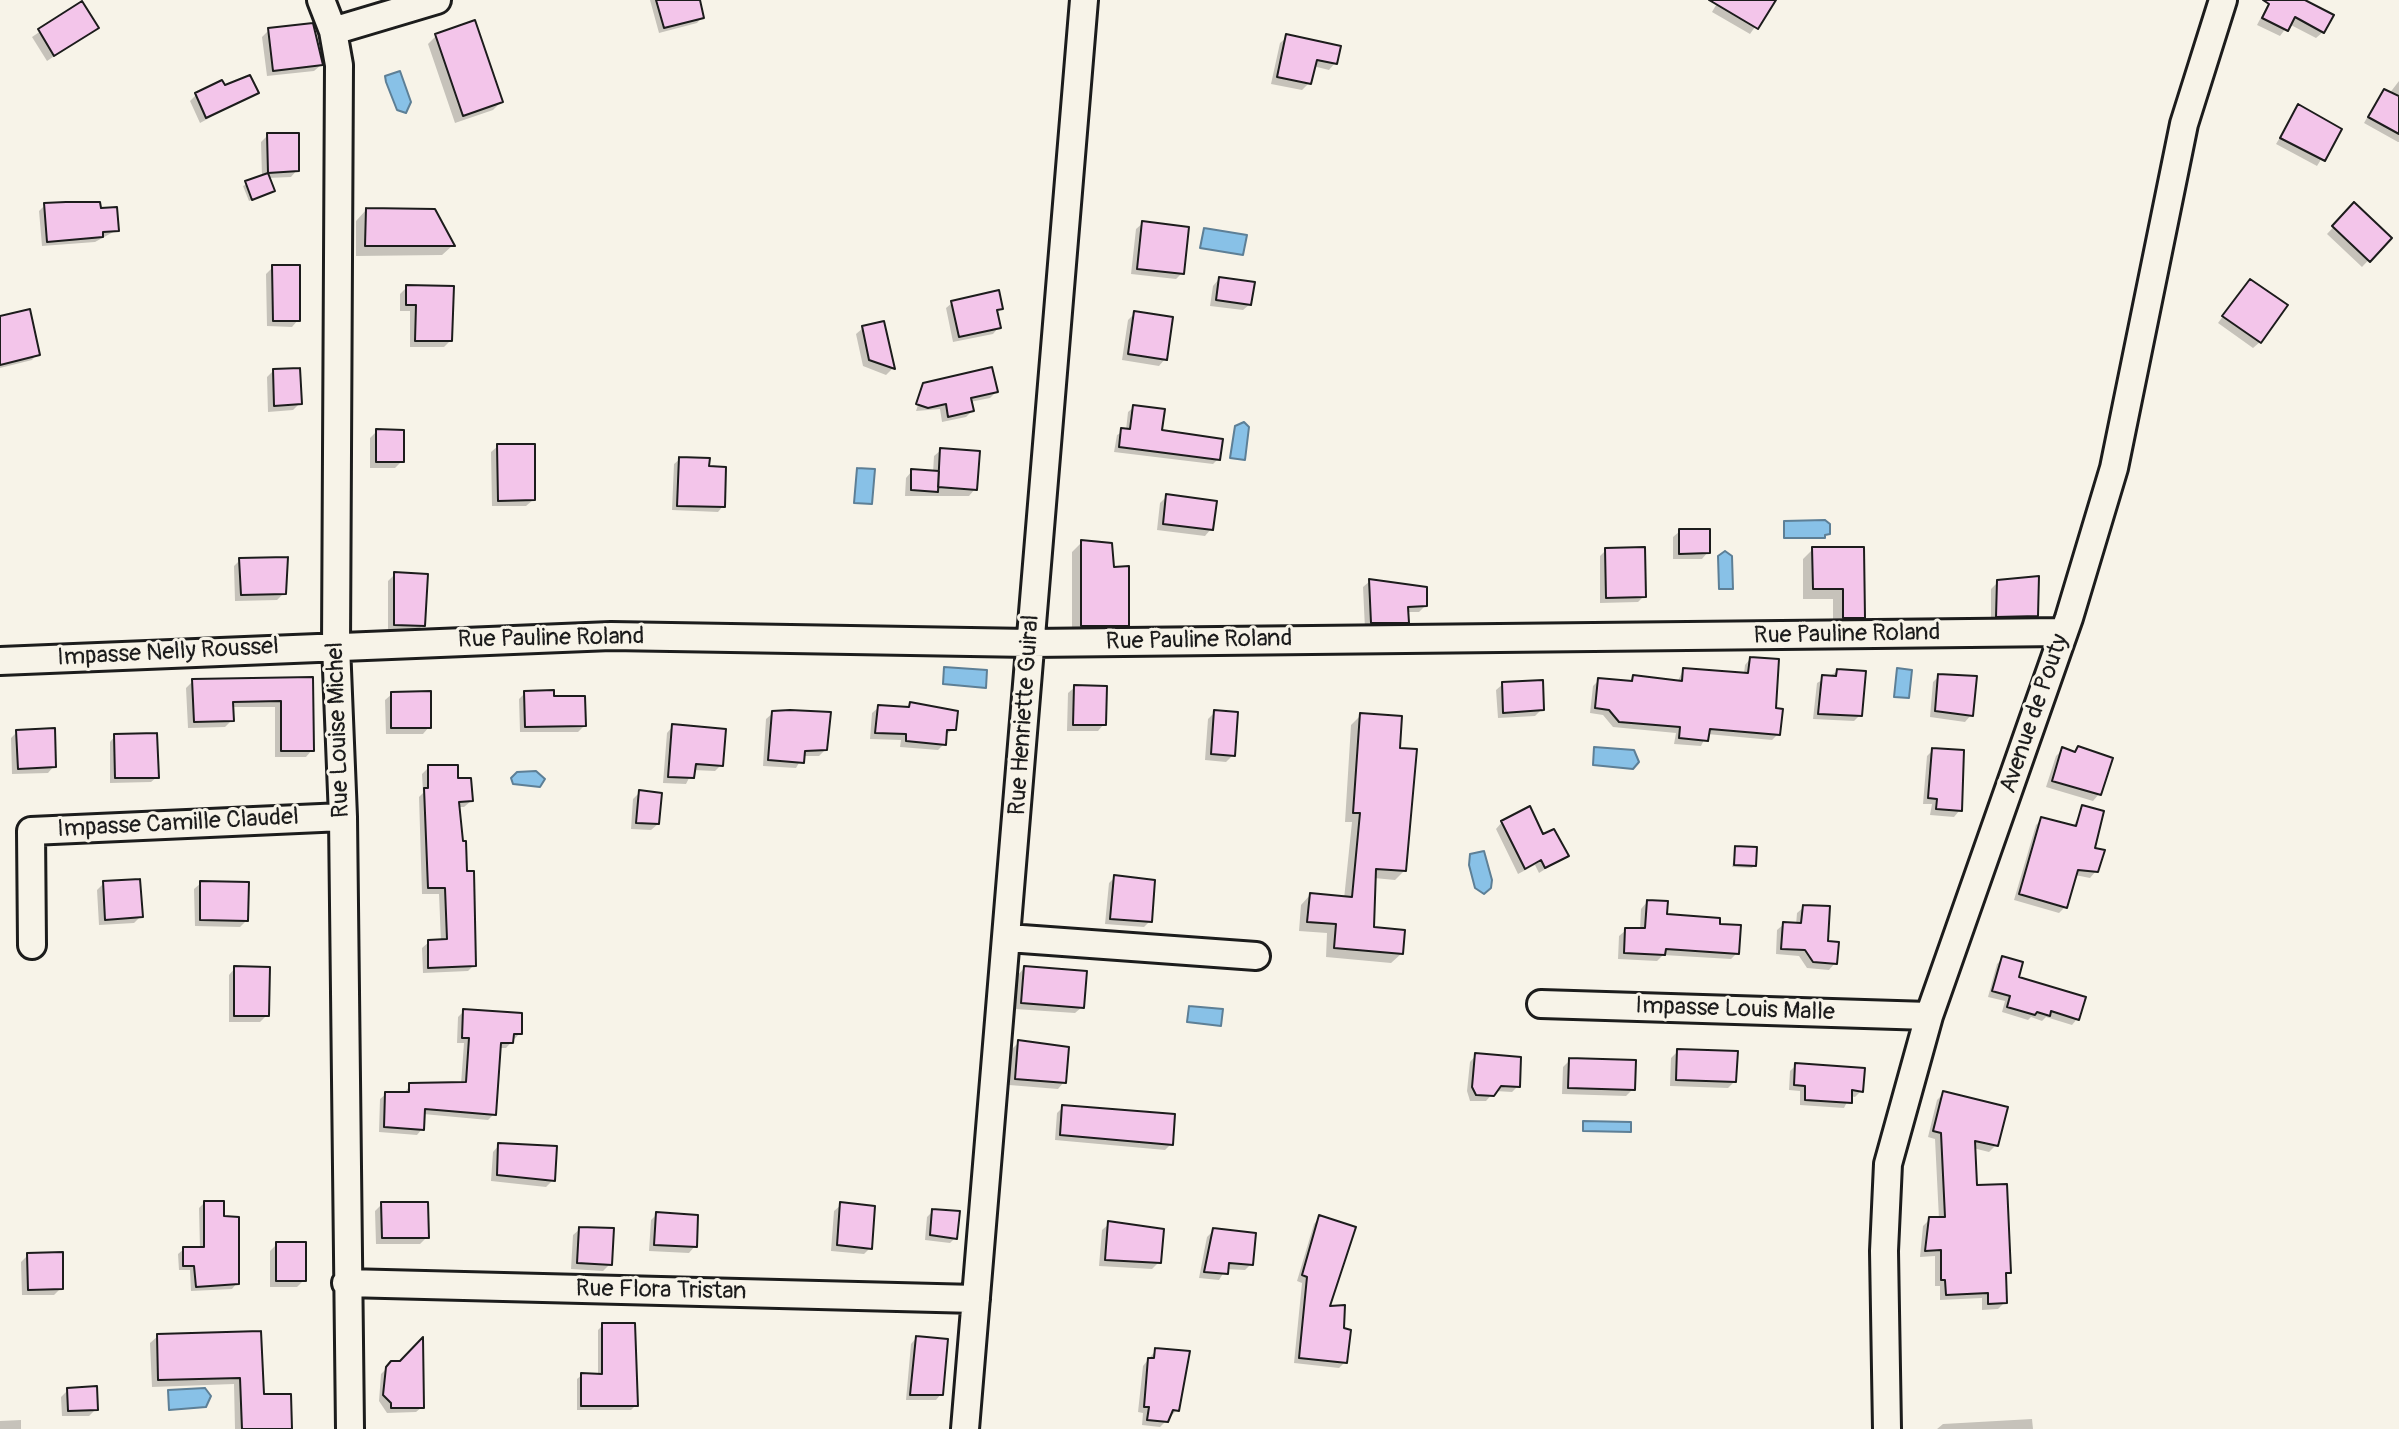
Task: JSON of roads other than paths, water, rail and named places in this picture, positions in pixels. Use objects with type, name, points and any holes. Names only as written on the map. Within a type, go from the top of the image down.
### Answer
[{"type":"street","name":"Rue Louise Michel","points":[[321,0],[333,31],[339,65],[336,645],[343,817],[350,1429]]},
{"type":"street","points":[[333,31],[437,0]]},
{"type":"street","name":"Rue Henriette Guiral","points":[[965,1429],[1084,0]]},
{"type":"street","name":"Avenue de Pouty","points":[[1887,1429],[1884,1251],[1888,1164],[1929,1016],[2063,632],[2114,468],[2184,124],[2223,0]]},
{"type":"street","name":"Rue Pauline Roland","points":[[336,645],[611,636],[1030,643],[2063,632]]},
{"type":"street","name":"Impasse Nelly Roussel","points":[[0,661],[336,645]]},
{"type":"street","name":"Impasse Camille Claudel","points":[[32,945],[31,831],[343,817]]},
{"type":"street","points":[[1008,938],[1256,956]]},
{"type":"street","name":"Impasse Louis Malle","points":[[1541,1004],[1929,1016]]},
{"type":"street","name":"Rue Flora Tristan","points":[[346,1283],[976,1299]]},
{"type":"water","points":[[400,71],[411,102],[406,113],[397,110],[385,76]]},
{"type":"water","points":[[1204,228],[1247,235],[1243,255],[1200,248]]},
{"type":"water","points":[[1244,422],[1249,427],[1245,460],[1230,458],[1235,426]]},
{"type":"water","points":[[857,468],[875,469],[872,504],[854,503]]},
{"type":"water","points":[[1825,520],[1830,524],[1830,534],[1825,538],[1784,538],[1784,521]]},
{"type":"water","points":[[1725,551],[1732,556],[1733,589],[1719,589],[1718,556]]},
{"type":"water","points":[[944,667],[987,670],[986,688],[943,684]]},
{"type":"water","points":[[1897,668],[1912,670],[1909,698],[1894,697]]},
{"type":"water","points":[[1594,747],[1634,750],[1639,762],[1633,769],[1593,765]]},
{"type":"water","points":[[536,771],[545,779],[540,787],[513,784],[511,778],[517,772]]},
{"type":"water","points":[[1484,851],[1492,880],[1491,888],[1484,894],[1475,888],[1469,865],[1470,854]]},
{"type":"water","points":[[1189,1006],[1223,1009],[1221,1026],[1187,1022]]},
{"type":"water","points":[[1583,1121],[1631,1122],[1631,1132],[1583,1131]]},
{"type":"water","points":[[205,1388],[211,1396],[206,1407],[169,1410],[168,1390]]}]
